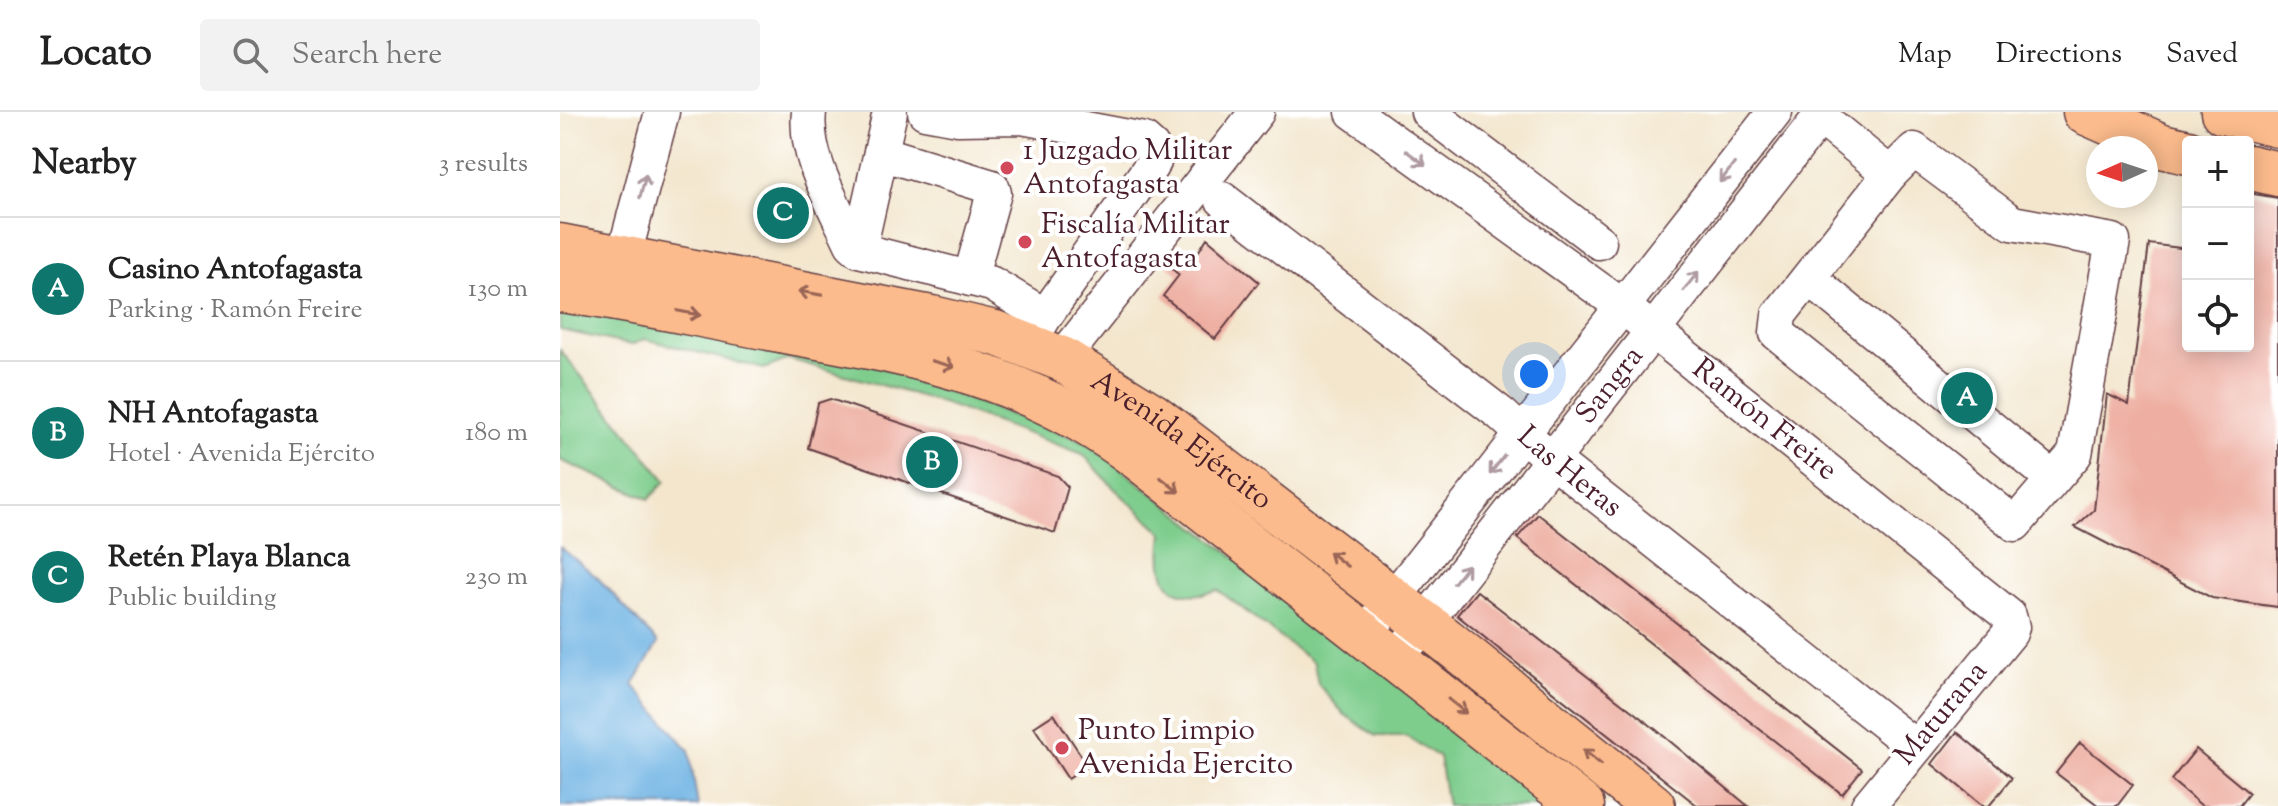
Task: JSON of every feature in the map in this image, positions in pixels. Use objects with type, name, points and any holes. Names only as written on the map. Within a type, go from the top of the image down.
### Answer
[{"type":"main road","points":[[2085,112],[2162,146],[2182,151]]},
{"type":"main road","points":[[2223,112],[2278,125]]},
{"type":"main road","points":[[2254,168],[2278,174]]},
{"type":"main road","points":[[560,246],[618,279]]},
{"type":"main road","points":[[560,290],[618,279]]},
{"type":"main road","name":"Avenida Ejército","points":[[618,279],[854,301],[995,333],[1045,340],[1152,415],[1653,806]]},
{"type":"main road","name":"Avenida Ejército","points":[[618,279],[890,348],[1040,397],[1112,438],[1582,806]]},
{"type":"street","points":[[618,279],[662,112]]},
{"type":"street","points":[[809,112],[807,128],[812,153],[847,232],[865,251],[992,284],[1045,340]]},
{"type":"street","points":[[854,301],[890,112]]},
{"type":"street","points":[[925,112],[958,118],[1022,117],[1144,140],[1152,147],[1154,162],[1076,272],[1045,340]]},
{"type":"street","points":[[1045,340],[1110,298],[1257,112]]},
{"type":"street","name":"Ramón Freire","points":[[1353,112],[1622,306],[1993,602],[2012,622]]},
{"type":"street","points":[[1428,112],[1599,242]]},
{"type":"street","name":"Sangra","points":[[1381,646],[1407,612],[1522,433],[1775,112]]},
{"type":"street","points":[[1822,114],[1890,174]]},
{"type":"street","name":"Sangra","points":[[1407,612],[1550,458],[1822,114]]},
{"type":"street","points":[[1914,150],[2012,223],[2113,241],[2075,454],[2015,524],[1777,333],[1779,315],[1809,278],[1890,174],[1914,150]]},
{"type":"street","points":[[881,153],[992,187],[994,193],[970,279]]},
{"type":"street","name":"Las Heras","points":[[1222,199],[1522,433],[1914,746]]},
{"type":"street","points":[[1076,272],[1110,298]]},
{"type":"street","points":[[1809,278],[2053,479]]},
{"type":"street","name":"Maturana","points":[[1868,806],[1914,746],[2010,633],[2012,622]]},
{"type":"green space","points":[[560,297],[850,356],[1086,442],[1557,806],[1447,806],[1439,757],[1406,736],[1376,736],[1344,714],[1318,684],[1314,663],[1218,590],[1200,594],[1176,591],[1164,575],[1163,533],[1115,489],[1083,454],[937,401],[789,359],[764,369],[645,339],[631,345],[560,330]]},
{"type":"green space","points":[[560,350],[666,481],[649,499],[560,460]]},
{"type":"water","points":[[560,547],[598,578],[658,643],[633,685],[689,750],[698,806],[560,806]]},
{"type":"building","points":[[2254,194],[2278,198],[2278,607],[2212,598],[2075,527],[2094,510],[2107,394],[2129,405],[2149,244],[2182,248],[2182,352],[2254,352]]},
{"type":"building","points":[[1207,238],[1259,282],[1215,339],[1163,296],[1179,275],[1164,262],[1175,249],[1194,259]]},
{"type":"building","points":[[830,399],[1058,476],[1068,487],[1055,533],[808,448],[818,403]]},
{"type":"building","points":[[1538,514],[1862,769],[1842,794],[1517,538]]},
{"type":"building","points":[[1477,591],[1654,728],[1748,806],[1698,806],[1505,654],[1457,615]]},
{"type":"building","name":"Punto Limpio Avenida Ejercito","points":[[1054,714],[1088,766],[1068,779],[1034,727]]},
{"type":"building","points":[[1957,732],[2012,778],[1989,806],[1983,806],[1932,764]]},
{"type":"building","points":[[2080,743],[2133,785],[2117,806],[2099,806],[2056,773]]},
{"type":"building","points":[[2196,749],[2249,793],[2239,806],[2202,806],[2171,780]]},
{"type":"place","name":"1 Juzgado Militar Antofagasta","points":[[1007,168]]},
{"type":"place","name":"Retén Playa Blanca","points":[[783,213]]},
{"type":"place","name":"Fiscalía Militar Antofagasta","points":[[1025,242]]},
{"type":"place","name":"Casino Antofagasta","points":[[1967,398]]},
{"type":"place","name":"NH Antofagasta","points":[[932,462]]},
{"type":"place","name":"Punto Limpio Avenida Ejercito","points":[[1062,748]]}]
